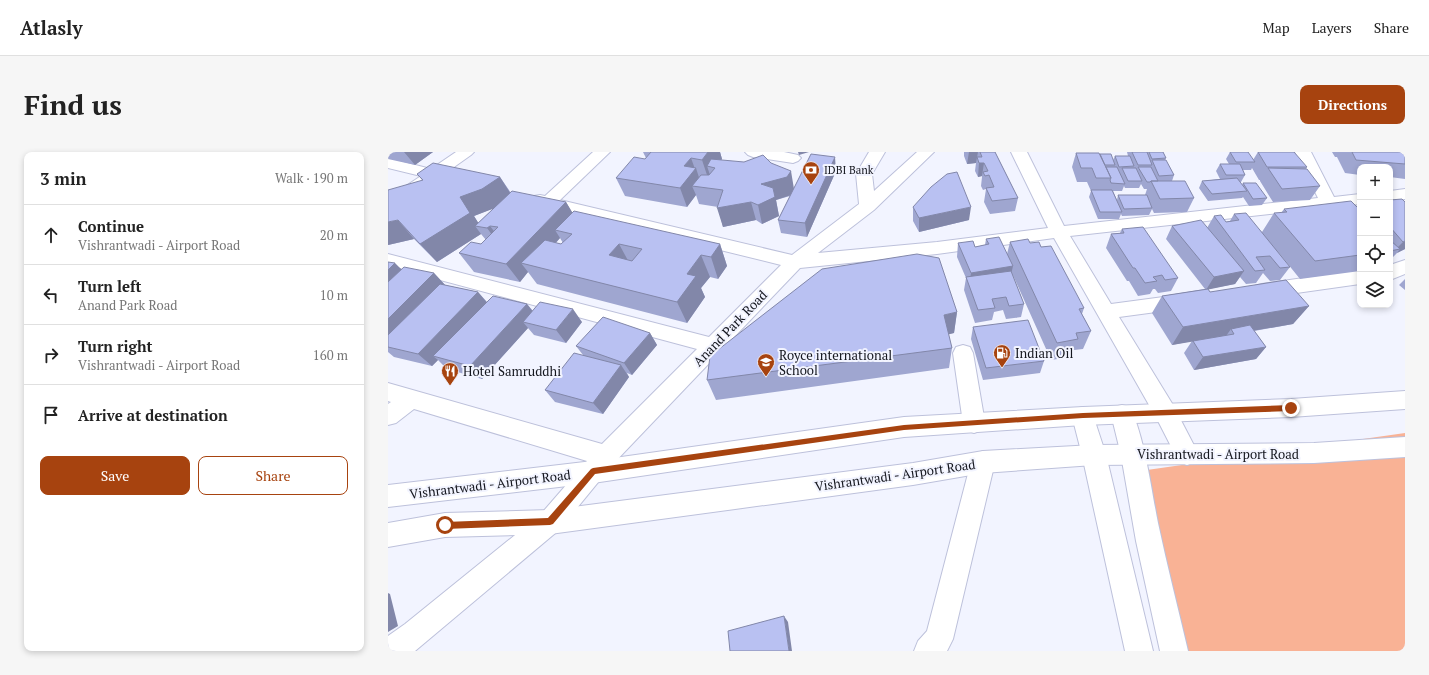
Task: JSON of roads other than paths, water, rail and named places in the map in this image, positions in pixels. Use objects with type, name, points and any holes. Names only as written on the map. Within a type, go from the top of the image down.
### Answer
[{"type":"street","points":[[388,206],[466,152]]},
{"type":"street","points":[[548,202],[602,152]]},
{"type":"street","points":[[754,152],[793,158]]},
{"type":"street","name":"Anand Park Road","points":[[391,651],[415,634],[550,522],[600,464],[795,262],[868,206],[926,152]]},
{"type":"street","points":[[1019,152],[1059,232],[1165,412],[1187,454]]},
{"type":"street","points":[[1302,152],[1329,203],[1357,233]]},
{"type":"street","points":[[868,206],[879,176],[877,154]]},
{"type":"street","points":[[388,163],[464,182]]},
{"type":"street","points":[[1393,196],[1405,194]]},
{"type":"street","points":[[526,196],[548,202],[588,219],[795,262],[937,248],[1059,232],[1357,199]]},
{"type":"street","points":[[388,260],[476,282],[523,287],[713,346]]},
{"type":"street","points":[[1392,272],[1405,266]]},
{"type":"street","points":[[1241,294],[1357,277]]},
{"type":"street","points":[[1106,312],[1202,299]]},
{"type":"street","points":[[963,353],[974,423]]},
{"type":"street","points":[[388,392],[600,464]]},
{"type":"street","points":[[388,416],[411,399]]},
{"type":"street","name":"Vishrantwadi - Airport Road","points":[[388,496],[600,464],[904,428],[1083,416],[1291,408],[1405,400]]},
{"type":"street","points":[[1122,414],[1133,454],[1149,541],[1174,651]]},
{"type":"street","points":[[1083,416],[1094,454],[1139,651]]},
{"type":"street","name":"Vishrantwadi - Airport Road","points":[[388,536],[445,525],[550,522],[906,475],[983,462],[1094,454],[1314,453],[1405,447]]},
{"type":"street","points":[[928,651],[939,639],[983,462]]},
{"type":"place","name":"IDBI Bank","points":[[811,185]]},
{"type":"place","name":"Indian Oil","points":[[1002,368]]},
{"type":"place","name":"Royce international School","points":[[766,377]]},
{"type":"place","name":"Hotel Samruddhi","points":[[450,386]]}]
